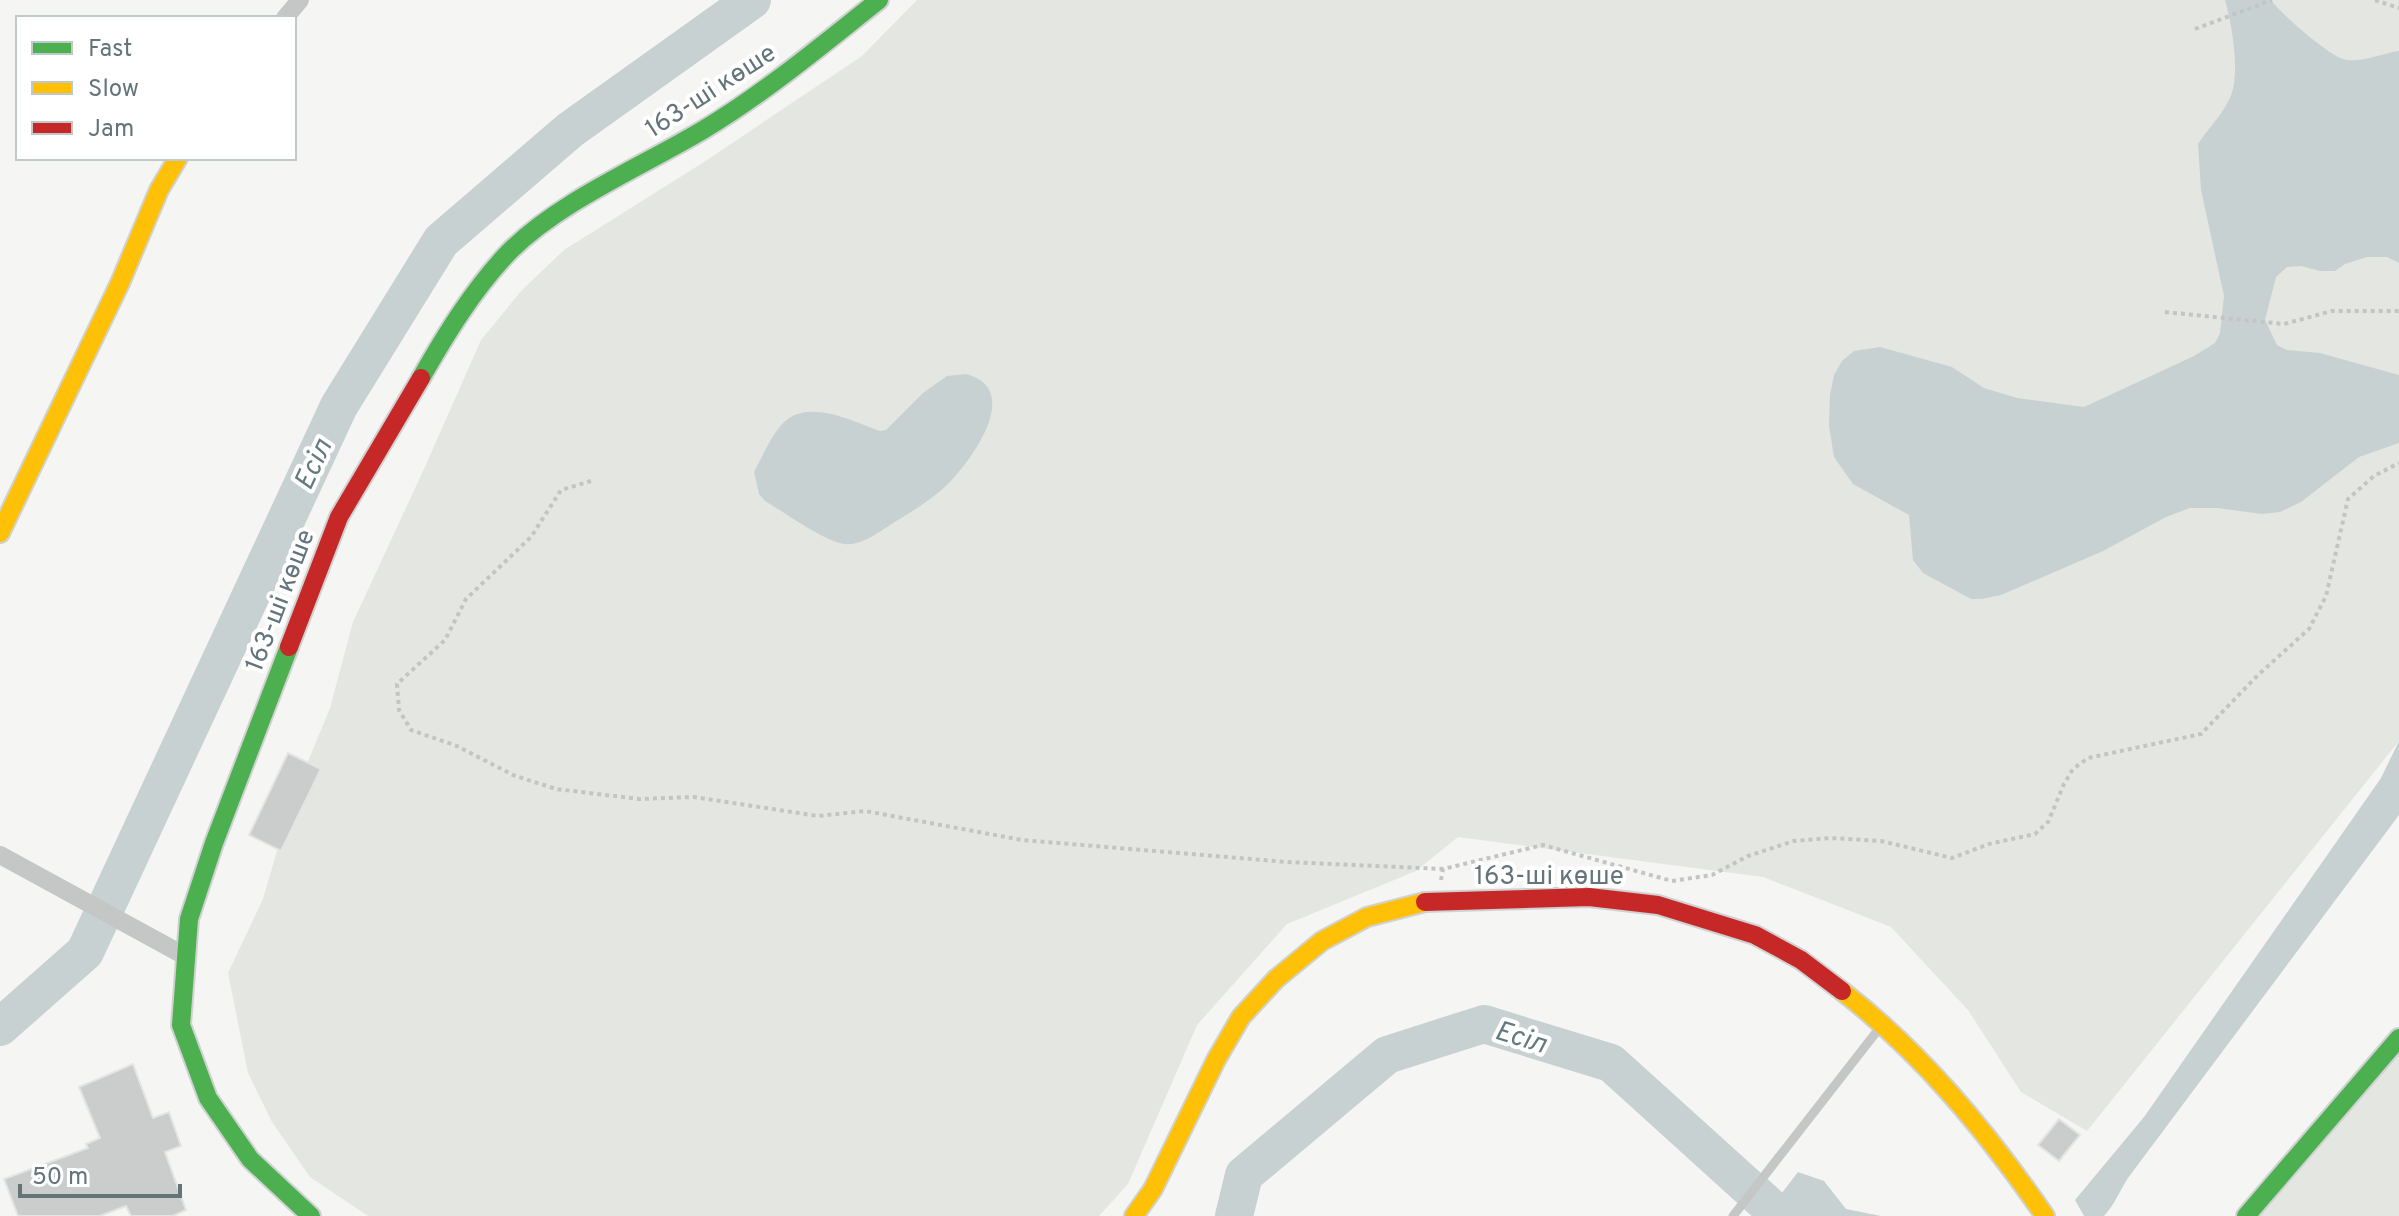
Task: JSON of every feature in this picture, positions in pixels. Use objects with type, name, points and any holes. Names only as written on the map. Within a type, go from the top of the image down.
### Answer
[{"type":"street","points":[[287,16],[300,0]]},
{"type":"street","name":"163-ші көше","points":[[311,1216],[250,1159],[208,1098],[181,1025],[189,919],[214,843],[339,517],[433,355],[475,292],[509,252],[552,216],[706,128],[800,63],[879,0]]},
{"type":"street","points":[[0,533],[120,283],[159,190],[177,160]]},
{"type":"street","points":[[0,855],[185,956]]},
{"type":"street","name":"163-ші көше","points":[[1134,1216],[1153,1189],[1216,1060],[1241,1017],[1276,979],[1322,941],[1367,917],[1421,902],[1589,897],[1658,905],[1755,935],[1801,960],[1883,1023],[1951,1092],[2002,1154],[2045,1216]]},
{"type":"street","points":[[2246,1216],[2399,1038]]},
{"type":"lane","points":[[1733,1216],[1883,1023]]},
{"type":"path","points":[[2195,29],[2272,0]]},
{"type":"path","points":[[2375,0],[2399,8]]},
{"type":"path","points":[[2165,312],[2284,324],[2332,311],[2399,311]]},
{"type":"path","points":[[591,481],[561,490],[531,537],[466,599],[445,640],[397,684],[399,710],[411,730],[457,746],[513,775],[556,789],[639,799],[694,797],[818,816],[865,811],[1022,840],[1287,862],[1443,869],[1543,845],[1672,881],[1712,875],[1748,856],[1794,841],[1830,838],[1881,841],[1952,858],[1989,844],[2035,834],[2048,822],[2073,769],[2088,758],[2201,734],[2258,675],[2309,629],[2326,596],[2348,499],[2374,476],[2399,463]]},
{"type":"path","points":[[1421,902],[1440,886],[1443,869]]},
{"type":"shaded area","points":[[917,0],[2399,0],[2399,741],[2087,1131],[2021,1092],[1968,1010],[1891,927],[1763,877],[1458,837],[1416,871],[1287,924],[1197,1025],[1128,1184],[1099,1216],[368,1216],[310,1177],[272,1122],[248,1073],[228,973],[263,899],[291,803],[330,708],[353,622],[481,340],[522,290],[564,250],[704,162],[862,56]]},
{"type":"shaded area","points":[[2225,0],[2271,0],[2305,33],[2343,59],[2364,59],[2399,51],[2399,263],[2387,257],[2367,257],[2345,264],[2335,271],[2287,267],[2276,277],[2265,320],[2277,345],[2287,350],[2320,353],[2399,375],[2399,443],[2359,457],[2301,502],[2280,512],[2262,514],[2190,508],[2166,517],[2103,551],[2001,595],[1971,599],[1923,573],[1913,560],[1909,515],[1853,484],[1834,457],[1829,426],[1834,375],[1842,361],[1854,351],[1880,347],[1952,367],[1984,388],[2017,398],[2084,407],[2194,356],[2215,343],[2220,333],[2224,296],[2201,190],[2198,144],[2225,108],[2232,92],[2234,52]]},
{"type":"shaded area","points":[[966,374],[983,382],[991,394],[992,408],[980,441],[960,471],[943,488],[874,535],[857,543],[837,542],[805,526],[759,494],[754,472],[775,434],[793,416],[817,412],[844,417],[880,431],[886,430],[923,393],[947,376]]},
{"type":"shaded area","points":[[2399,741],[2399,815],[2128,1178],[2108,1211],[2104,1216],[2084,1216],[2075,1200],[2144,1117],[2381,778]]},
{"type":"shaded area","points":[[2399,1038],[2399,1216],[2246,1216]]},
{"type":"shaded area","points":[[1798,1172],[1824,1181],[1846,1209],[1881,1216],[1764,1216]]},
{"type":"building","points":[[288,753],[321,769],[281,851],[249,835]]},
{"type":"building","points":[[133,1064],[153,1118],[169,1112],[181,1146],[165,1152],[186,1210],[173,1216],[131,1216],[126,1206],[100,1216],[18,1216],[4,1179],[88,1148],[86,1144],[100,1138],[79,1087]]},
{"type":"building","points":[[2059,1119],[2080,1135],[2059,1161],[2038,1145]]},
{"type":"waterway","name":"Есіл","points":[[0,1027],[85,952],[339,406],[441,241],[570,130],[752,0]]},
{"type":"waterway","name":"Есіл","points":[[1234,1216],[1244,1175],[1387,1055],[1484,1024],[1611,1063],[1780,1216]]},
{"type":"traffic: fast","points":[[421,378],[472,297],[495,267],[528,235],[575,201],[726,116],[879,0]]},
{"type":"traffic: fast","points":[[289,647],[214,843],[189,919],[181,1025],[208,1098],[250,1159],[311,1216]]},
{"type":"traffic: fast","points":[[2246,1216],[2399,1038]]},
{"type":"traffic: slow","points":[[0,533],[120,283],[159,190],[177,160]]},
{"type":"traffic: slow","points":[[1134,1216],[1153,1189],[1216,1060],[1241,1017],[1276,979],[1322,941],[1367,917],[1425,902]]},
{"type":"traffic: slow","points":[[1842,991],[1927,1068],[1977,1125],[2045,1216]]},
{"type":"traffic: jam","points":[[289,647],[339,517],[421,378]]},
{"type":"traffic: jam","points":[[1425,902],[1589,897],[1658,905],[1755,935],[1801,960],[1842,991]]}]
